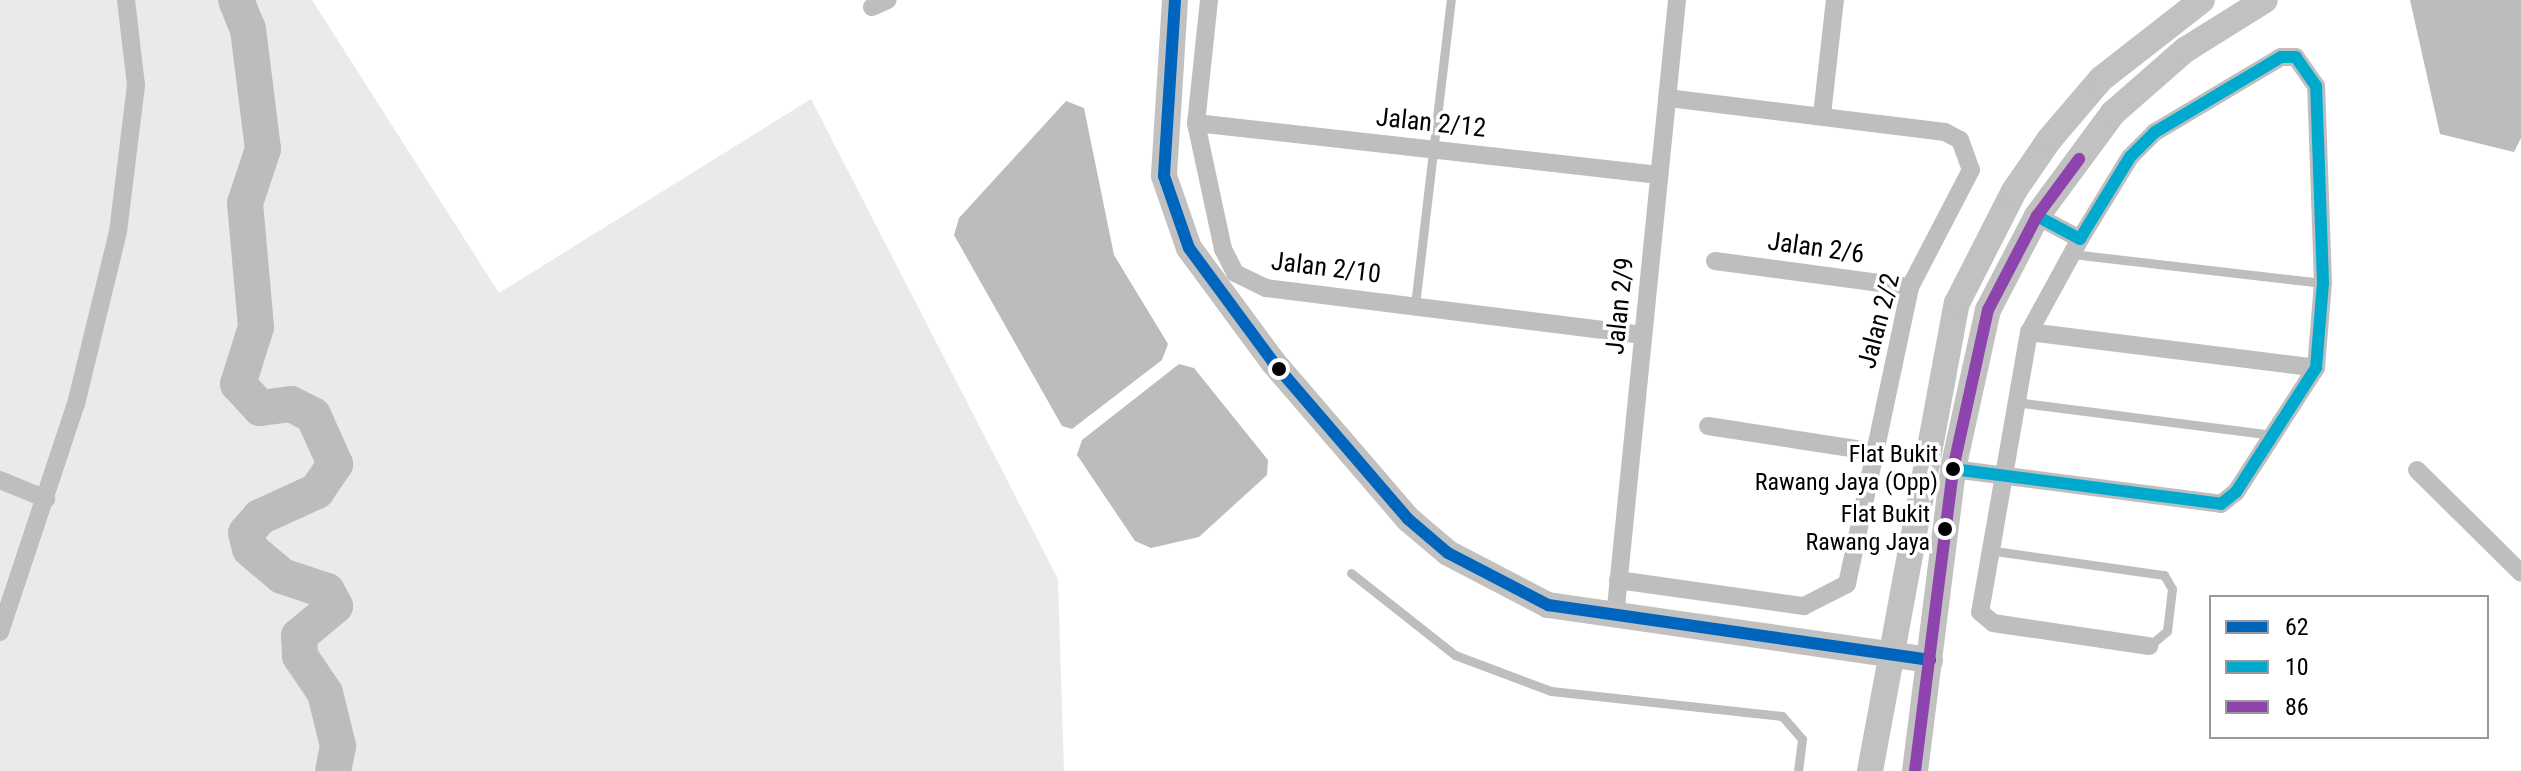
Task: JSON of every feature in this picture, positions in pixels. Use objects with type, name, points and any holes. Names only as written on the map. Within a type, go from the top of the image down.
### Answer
[{"type":"street","points":[[0,632],[46,499],[118,232],[136,85],[126,0]]},
{"type":"street","points":[[1175,0],[1164,176],[1189,248],[1211,283],[1408,519],[1495,581],[1548,605],[1930,660]]},
{"type":"street","name":"Jalan 2/10","points":[[1209,0],[1196,123],[1223,249],[1235,273],[1266,288],[1643,335]]},
{"type":"street","name":"Jalan 2/9","points":[[1615,617],[1676,0]]},
{"type":"street","points":[[1822,115],[1835,0]]},
{"type":"street","points":[[1870,771],[1886,654],[1944,347],[1972,269],[2014,191],[2101,79],[2202,0]]},
{"type":"street","points":[[1915,771],[1953,469],[1988,310],[2037,216],[2113,113],[2185,50],[2265,0]]},
{"type":"street","points":[[1953,469],[1999,477],[2214,506],[2232,498],[2316,368],[2323,283],[2316,86],[2292,55],[2155,132],[2130,157],[2029,332],[2011,401],[1999,477],[1988,550],[1979,606],[1987,621],[2149,646]]},
{"type":"street","name":"Jalan 2/2","points":[[1618,580],[1804,606],[1826,600],[1856,567],[1875,452],[1910,287],[1966,186],[1968,153],[1945,132],[1667,98]]},
{"type":"street","name":"Jalan 2/12","points":[[1196,123],[1659,175]]},
{"type":"street","points":[[2037,216],[2076,247]]},
{"type":"street","name":"Jalan 2/6","points":[[1715,261],[1910,287]]},
{"type":"street","points":[[2029,332],[2316,368]]},
{"type":"street","points":[[1708,426],[1875,452]]},
{"type":"street","points":[[2417,470],[2521,573]]},
{"type":"street","points":[[0,480],[46,499]]},
{"type":"lane","points":[[1415,305],[1451,0]]},
{"type":"lane","points":[[2076,247],[2323,283]]},
{"type":"lane","points":[[2011,401],[2273,435]]},
{"type":"lane","points":[[1988,550],[2164,575],[2172,589],[2167,631],[2149,646]]},
{"type":"lane","points":[[1351,573],[1455,655],[1551,691],[1782,716],[1802,739],[1798,771]]},
{"type":"shaded area","points":[[0,0],[312,0],[499,293],[811,99],[1058,579],[1064,771],[0,771]]},
{"type":"shaded area","points":[[2410,0],[2521,0],[2521,138],[2514,152],[2440,134]]},
{"type":"shaded area","points":[[1066,101],[1084,108],[1114,255],[1168,344],[1162,360],[1072,429],[1062,426],[954,235],[959,218]]},
{"type":"shaded area","points":[[1179,364],[1194,368],[1268,460],[1267,475],[1199,537],[1151,548],[1135,541],[1077,455],[1082,440]]},
{"type":"waterway","points":[[236,0],[248,29],[263,149],[245,203],[256,327],[238,384],[260,408],[291,404],[313,415],[335,464],[317,491],[260,517],[246,533],[250,549],[282,576],[327,591],[335,606],[299,636],[300,656],[325,693],[338,746],[333,771]]},
{"type":"transit line","name":"62","points":[[1175,0],[1164,176],[1189,248],[1273,362],[1408,519],[1448,553],[1548,605],[1930,660]]},
{"type":"transit line","name":"10","points":[[1953,469],[2221,504],[2236,492],[2316,368],[2323,283],[2316,86],[2296,57],[2281,57],[2155,132],[2130,157],[2080,239],[2037,216]]},
{"type":"transit line","name":"86","points":[[1915,771],[1953,469],[1988,310],[2037,216],[2079,159]]},
{"type":"place","name":"Flat Bukit Rawang Jaya (Opp)","points":[[1953,469]]},
{"type":"place","name":"Flat Bukit Rawang Jaya","points":[[1945,529]]}]
